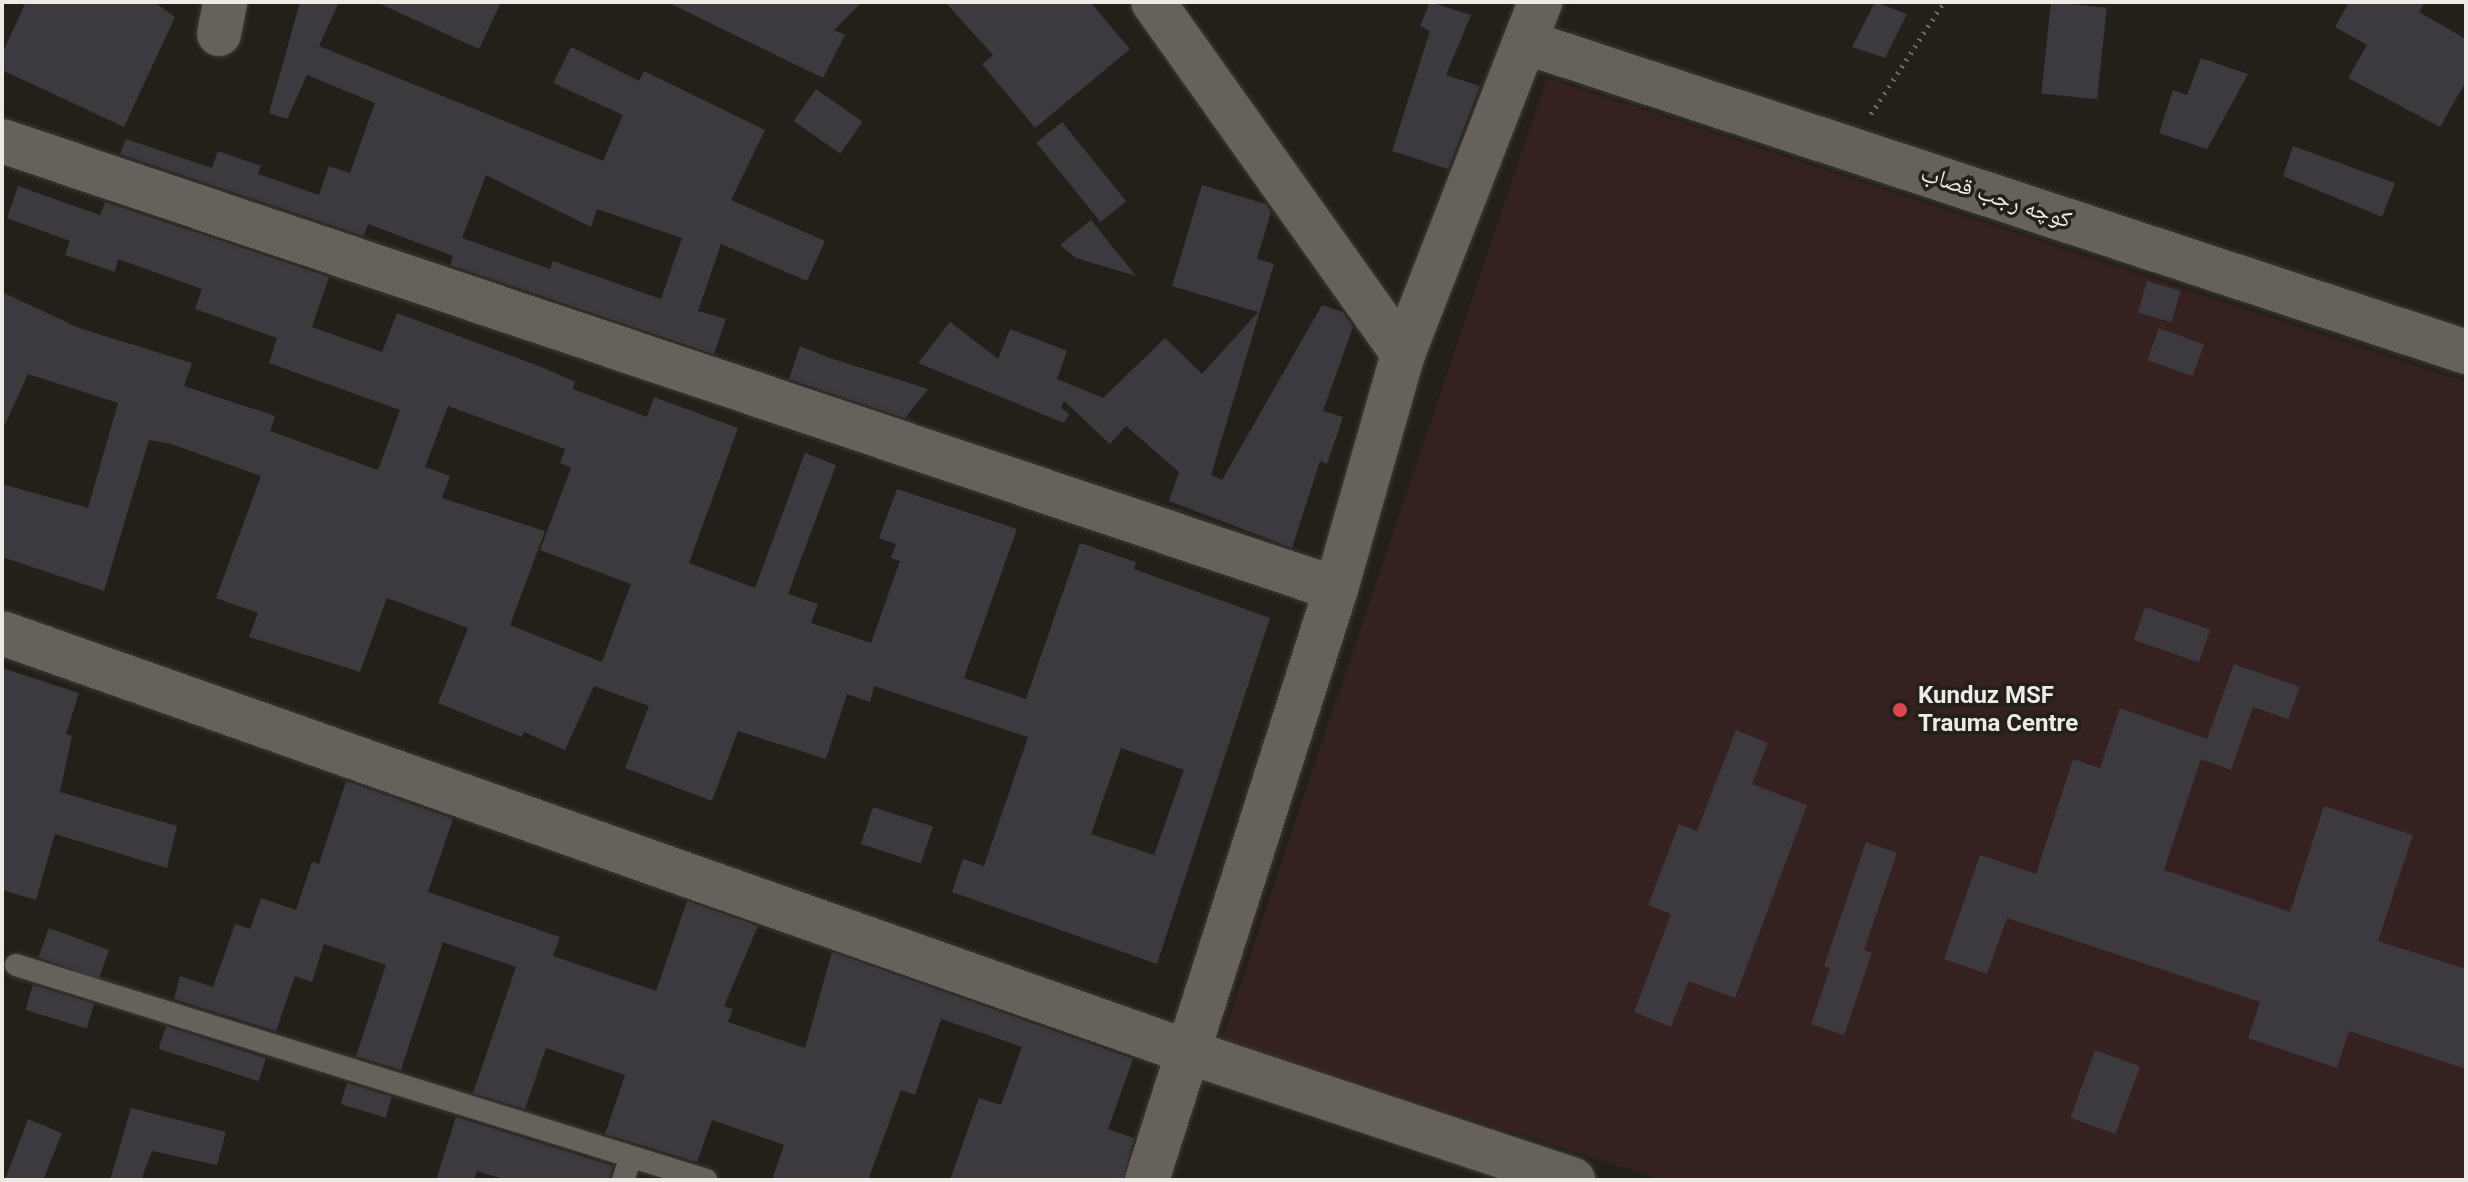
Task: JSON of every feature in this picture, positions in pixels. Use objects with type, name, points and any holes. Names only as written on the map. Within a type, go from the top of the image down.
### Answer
[{"type":"street","points":[[1153,2],[1403,354]]},
{"type":"street","points":[[1147,1180],[1336,589],[1403,354],[1533,22]]},
{"type":"street","name":"کوچه رجب قصاب","points":[[1533,22],[1848,149],[2466,352]]},
{"type":"street","points":[[2,141],[1336,589]]},
{"type":"street","points":[[2,633],[1186,1051],[1573,1180]]},
{"type":"lane","points":[[16,965],[706,1180]]},
{"type":"lane","points":[[623,1180],[631,1157]]},
{"type":"path","points":[[1848,149],[1944,2]]},
{"type":"shaded area","name":"Kunduz MSF Trauma Centre","points":[[1547,78],[2466,382],[2466,1180],[1662,1180],[1222,1039]]},
{"type":"building","points":[[26,2],[154,2],[175,17],[124,127],[2,70],[2,54]]},
{"type":"building","points":[[300,2],[339,2],[319,46],[603,161],[623,115],[553,83],[571,47],[639,81],[644,71],[765,130],[731,200],[825,241],[807,281],[721,244],[698,311],[726,319],[714,354],[450,265],[453,256],[368,224],[364,236],[120,154],[126,139],[212,168],[218,151],[261,166],[258,174],[319,195],[329,166],[350,173],[375,103],[307,75],[287,119],[269,113]],"holes":[[[486,175],[591,227],[597,209],[682,238],[661,299],[553,261],[550,269],[462,238]]]},
{"type":"building","points":[[376,2],[501,2],[479,49]]},
{"type":"building","points":[[667,2],[862,2],[834,30],[845,35],[823,78]]},
{"type":"building","points":[[945,2],[1090,2],[1130,49],[1035,128],[982,64],[993,55]]},
{"type":"building","points":[[1430,2],[1471,15],[1446,75],[1480,86],[1448,169],[1392,151],[1430,31],[1420,26]]},
{"type":"building","points":[[1875,2],[1907,14],[1885,58],[1852,47]]},
{"type":"building","points":[[2051,2],[2107,8],[2097,99],[2041,93]]},
{"type":"building","points":[[2349,2],[2425,2],[2419,12],[2466,39],[2466,81],[2440,127],[2348,78],[2367,45],[2335,27]]},
{"type":"building","points":[[2201,58],[2248,74],[2207,149],[2159,133],[2173,90],[2187,95]]},
{"type":"building","points":[[816,89],[863,122],[840,154],[794,121]]},
{"type":"building","points":[[1062,122],[1126,201],[1101,222],[1036,143]]},
{"type":"building","points":[[2293,146],[2395,183],[2382,217],[2283,176]]},
{"type":"building","points":[[1202,185],[1266,204],[1271,212],[1257,259],[1274,264],[1211,475],[1222,480],[1322,305],[1343,312],[1353,327],[1323,411],[1343,417],[1327,464],[1320,461],[1292,548],[1169,501],[1179,472],[1126,426],[1110,444],[1064,401],[1061,408],[1069,414],[1064,423],[918,363],[950,322],[998,359],[1010,329],[1067,351],[1057,379],[1103,398],[1165,338],[1202,374],[1258,312],[1172,286]]},
{"type":"building","points":[[18,186],[100,215],[105,202],[329,277],[312,327],[382,352],[397,313],[544,368],[575,382],[573,389],[647,417],[654,397],[738,428],[689,563],[755,588],[805,453],[836,465],[788,594],[818,604],[811,623],[871,643],[900,561],[891,558],[896,544],[879,538],[897,489],[1017,529],[964,678],[1026,699],[1080,543],[1136,562],[1134,569],[1270,618],[1157,964],[952,892],[963,859],[984,866],[1028,737],[874,686],[870,702],[847,694],[826,759],[738,731],[712,801],[625,768],[649,706],[594,686],[565,750],[524,732],[522,737],[438,703],[468,628],[387,598],[360,672],[249,637],[258,613],[216,598],[261,476],[171,444],[149,440],[104,591],[2,557],[2,484],[88,508],[118,403],[28,374],[2,431],[2,292],[79,328],[192,363],[184,386],[275,416],[270,431],[378,470],[400,410],[269,363],[277,338],[195,309],[202,289],[118,259],[115,272],[65,255],[70,241],[7,218]],"holes":[[[448,406],[565,449],[560,463],[571,468],[540,550],[631,584],[602,662],[510,625],[545,531],[442,498],[450,476],[425,467]],[[1121,748],[1184,770],[1154,855],[1091,834]]]},
{"type":"building","points":[[1091,220],[1136,276],[1076,258],[1060,245]]},
{"type":"building","points":[[2147,281],[2181,291],[2172,322],[2138,313]]},
{"type":"building","points":[[2159,328],[2204,344],[2192,376],[2147,360]]},
{"type":"building","points":[[800,346],[928,389],[905,418],[789,379]]},
{"type":"building","points":[[2145,607],[2210,629],[2199,663],[2134,640]]},
{"type":"building","points":[[2234,664],[2300,687],[2288,719],[2253,707],[2231,770],[2201,759],[2164,870],[2290,912],[2324,806],[2413,835],[2378,941],[2466,969],[2466,1069],[2349,1031],[2337,1068],[2248,1038],[2260,1002],[2007,918],[1987,974],[1944,959],[1980,855],[2036,874],[2073,759],[2100,768],[2120,708],[2207,739]]},
{"type":"building","points":[[2,668],[79,693],[66,734],[72,736],[60,792],[177,826],[167,868],[55,834],[36,900],[2,890]]},
{"type":"building","points":[[1736,730],[1768,743],[1752,784],[1807,805],[1735,998],[1689,981],[1671,1027],[1634,1012],[1671,914],[1648,905],[1679,824],[1697,831]]},
{"type":"building","points":[[346,781],[453,819],[428,892],[560,937],[553,956],[656,991],[687,901],[758,926],[724,1006],[733,1009],[728,1022],[805,1048],[832,952],[1133,1059],[1108,1129],[1134,1138],[1123,1180],[950,1180],[979,1098],[1001,1105],[1022,1047],[941,1019],[915,1095],[901,1090],[868,1180],[772,1180],[784,1145],[712,1120],[697,1162],[605,1134],[625,1075],[546,1048],[525,1109],[473,1093],[516,967],[443,942],[401,1070],[356,1056],[386,965],[324,944],[312,982],[295,976],[276,1031],[174,999],[180,976],[213,987],[235,924],[250,929],[261,898],[296,910],[312,862],[319,864]]},
{"type":"building","points":[[873,807],[933,826],[921,864],[861,844]]},
{"type":"building","points":[[1866,842],[1897,853],[1864,950],[1872,953],[1844,1035],[1811,1024],[1830,968],[1824,966]]},
{"type":"building","points":[[49,928],[109,950],[99,979],[38,957]]},
{"type":"building","points":[[33,985],[94,1004],[87,1029],[25,1010]]},
{"type":"building","points":[[166,1026],[266,1058],[258,1081],[159,1049]]},
{"type":"building","points":[[2095,1050],[2140,1066],[2115,1134],[2070,1118]]},
{"type":"building","points":[[347,1083],[392,1097],[386,1118],[341,1104]]},
{"type":"building","points":[[131,1108],[226,1132],[217,1165],[152,1151],[141,1180],[110,1180]]},
{"type":"building","points":[[456,1117],[613,1166],[609,1180],[507,1180],[477,1171],[474,1180],[436,1180]]},
{"type":"building","points":[[28,1119],[62,1133],[43,1180],[5,1180]]},
{"type":"place","name":"Kunduz MSF Trauma Centre","points":[[1900,710]]}]
